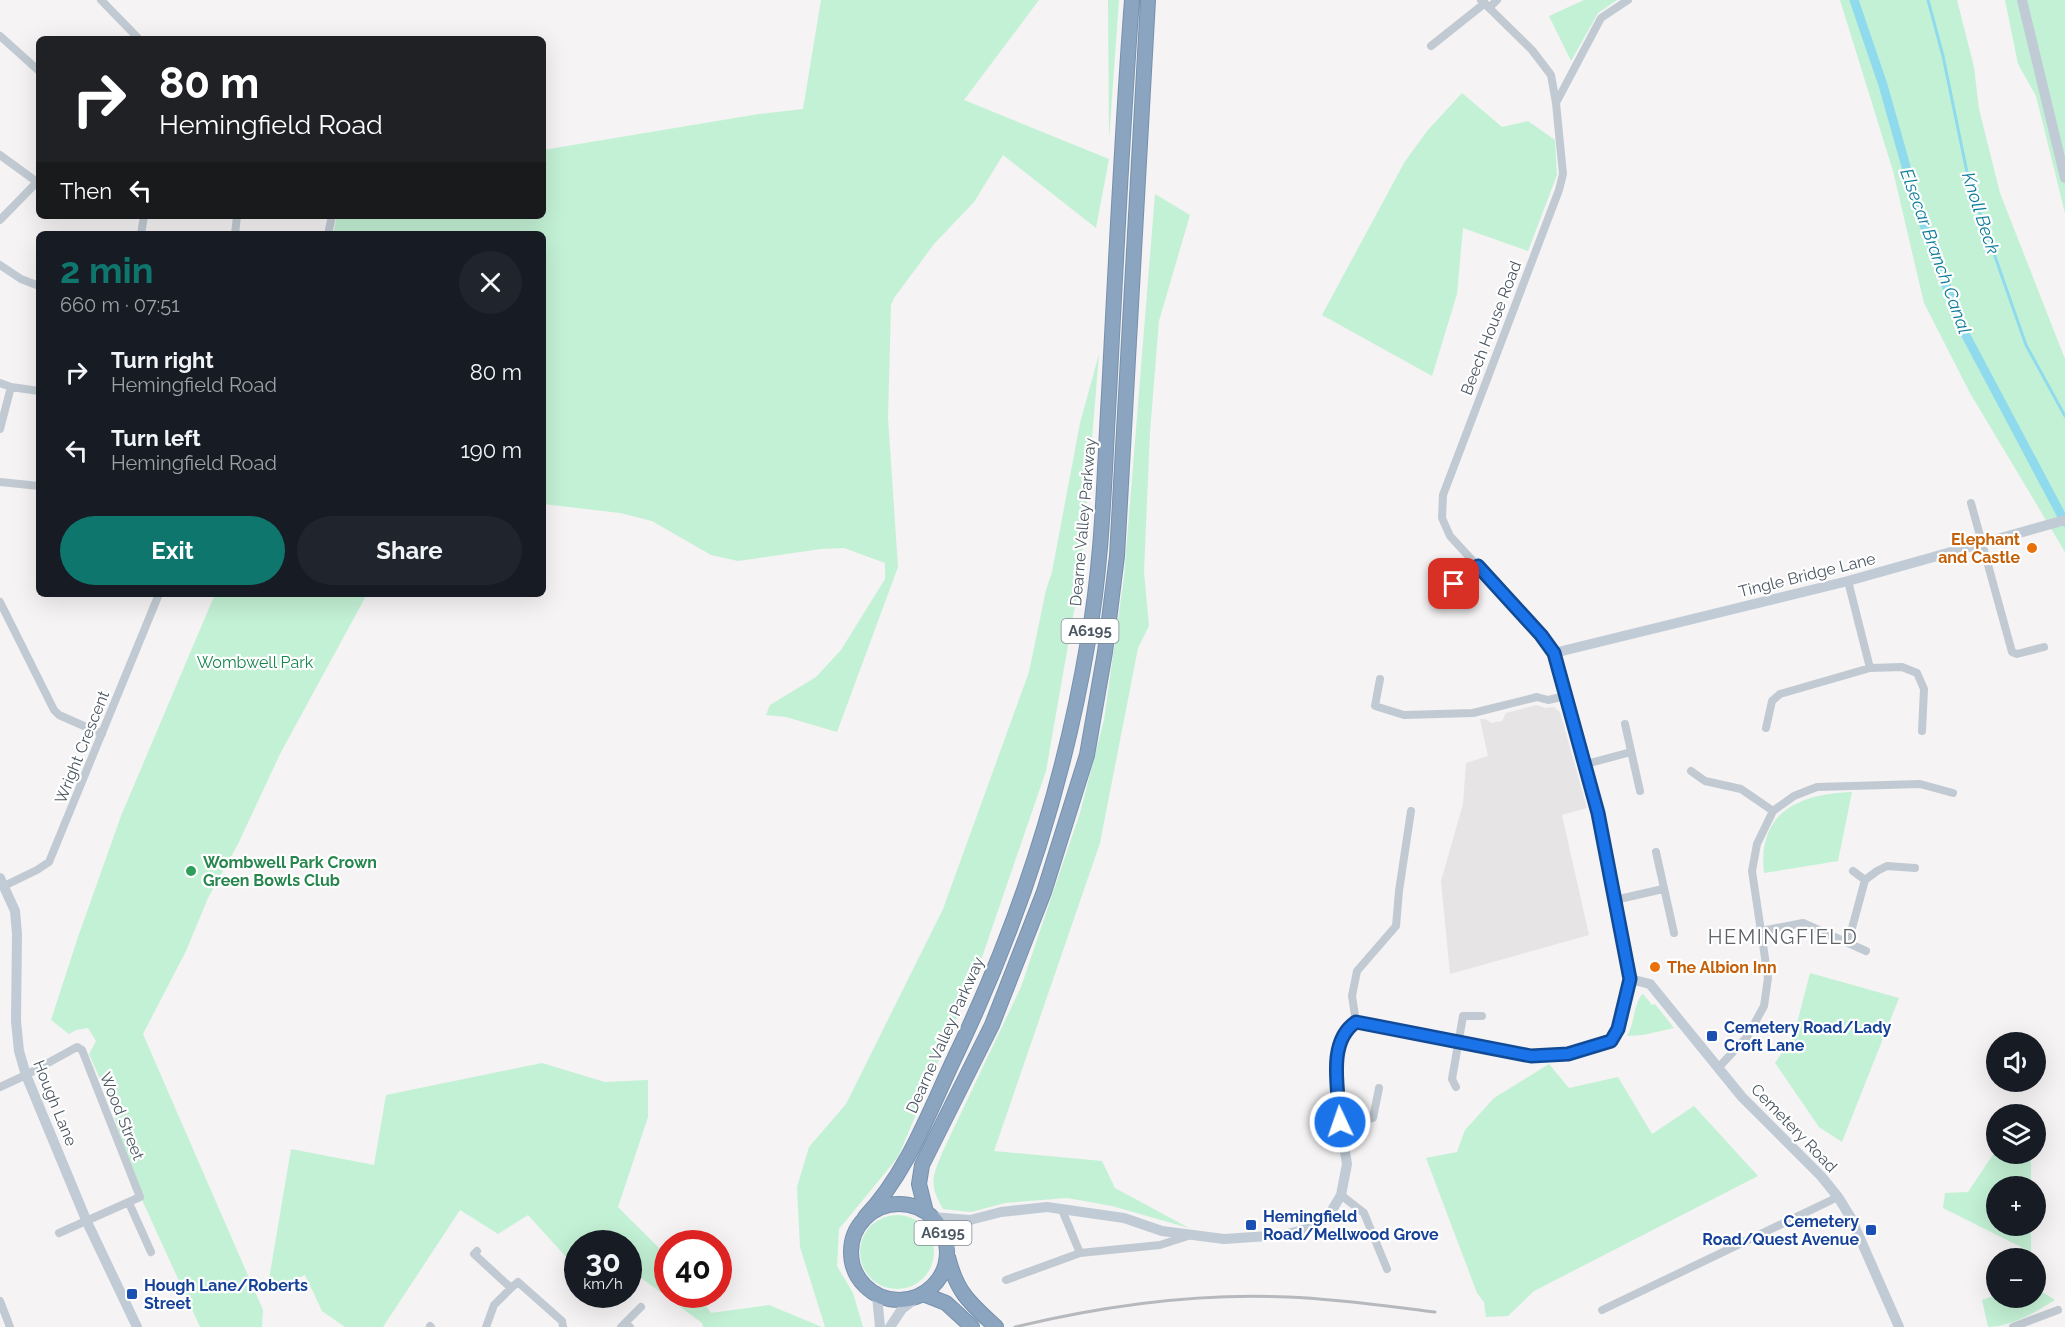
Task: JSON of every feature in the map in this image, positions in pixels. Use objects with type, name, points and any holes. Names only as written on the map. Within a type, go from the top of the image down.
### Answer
[{"type":"highway","name":"Dearne Valley Parkway","points":[[865,1217],[879,1202],[904,1165],[976,1014],[1029,876],[1065,758],[1089,639],[1101,537],[1132,0]]},
{"type":"highway","name":"Dearne Valley Parkway","points":[[929,1215],[919,1184],[922,1165],[992,1024],[1044,892],[1087,755],[1105,652],[1117,556],[1148,0]]},
{"type":"highway","name":"A6195","points":[[877,1296],[861,1282],[854,1272],[851,1260],[853,1237],[865,1217],[884,1206],[895,1204],[916,1207],[929,1215],[943,1232],[952,1276],[963,1295],[996,1327]]},
{"type":"highway","name":"A6195","points":[[920,1296],[940,1278],[947,1253]]},
{"type":"highway","points":[[877,1296],[896,1301],[920,1296],[940,1300],[972,1327]]},
{"type":"street","points":[[101,0],[136,36]]},
{"type":"street","points":[[1431,46],[1485,4],[1497,0]]},
{"type":"street","points":[[1556,103],[1601,18],[1628,0]]},
{"type":"street","points":[[2022,0],[2065,178]]},
{"type":"street","name":"Beech House Road","points":[[1485,4],[1532,50],[1551,75],[1563,174],[1559,190],[1443,495],[1442,518],[1450,536],[1541,635],[1554,653]]},
{"type":"street","points":[[0,36],[36,68]]},
{"type":"street","points":[[0,155],[36,181]]},
{"type":"street","points":[[0,220],[36,184]]},
{"type":"street","points":[[0,265],[21,279],[36,285]]},
{"type":"street","points":[[0,383],[36,391]]},
{"type":"street","points":[[0,429],[11,387]]},
{"type":"street","points":[[0,482],[36,486]]},
{"type":"street","points":[[1971,503],[2012,652],[2018,654],[2043,647]]},
{"type":"street","name":"Tingle Bridge Lane","points":[[1554,653],[1848,581],[2065,520]]},
{"type":"street","points":[[1455,604],[1454,584],[1478,566]]},
{"type":"street","points":[[1848,581],[1870,668]]},
{"type":"street","name":"Wright Crescent","points":[[2,882],[37,870],[49,862],[158,597]]},
{"type":"street","points":[[0,602],[3,616],[54,710],[59,715],[102,734]]},
{"type":"street","points":[[929,1215],[970,1220],[1001,1212],[1047,1207],[1124,1218],[1162,1231],[1188,1236],[1224,1239],[1291,1233],[1307,1229],[1328,1217],[1341,1195],[1347,1164],[1340,1122],[1337,1061],[1340,1040],[1346,1028],[1356,1022],[1531,1056],[1568,1054],[1611,1041],[1618,1029],[1630,979],[1586,764],[1554,653]]},
{"type":"street","points":[[1766,728],[1772,701],[1780,694],[1870,668],[1902,667],[1917,673],[1924,689],[1922,731]]},
{"type":"street","points":[[1380,679],[1375,706],[1404,715],[1473,713],[1537,697],[1548,700],[1566,696]]},
{"type":"street","points":[[1625,724],[1640,791]]},
{"type":"street","points":[[1586,764],[1631,752]]},
{"type":"street","points":[[1691,771],[1705,781],[1741,789],[1773,812]]},
{"type":"street","points":[[1719,1067],[1747,1037],[1764,1006],[1768,978],[1752,871],[1757,844],[1773,812],[1794,796],[1817,787],[1920,784],[1953,793]]},
{"type":"street","points":[[1356,1022],[1352,996],[1357,971],[1396,926],[1411,811]]},
{"type":"street","points":[[1656,852],[1674,933]]},
{"type":"street","points":[[1848,943],[1865,880],[1877,871],[1892,865],[1915,868]]},
{"type":"street","points":[[1853,871],[1865,880]]},
{"type":"street","name":"Hough Lane","points":[[2,882],[15,911],[16,1021],[19,1052],[26,1076],[87,1222],[137,1327]]},
{"type":"street","points":[[1615,900],[1664,889]]},
{"type":"street","points":[[1761,931],[1803,923],[1866,951]]},
{"type":"street","name":"Cemetery Road","points":[[1630,979],[1650,984],[1742,1097],[1821,1176],[1838,1197],[1851,1218],[1899,1327]]},
{"type":"street","points":[[1456,1087],[1452,1079],[1463,1016],[1482,1016]]},
{"type":"street","name":"Wood Street","points":[[26,1076],[77,1047],[82,1050],[140,1197],[129,1203]]},
{"type":"street","points":[[0,1087],[26,1076]]},
{"type":"street","points":[[1340,1122],[1373,1118],[1379,1088]]},
{"type":"street","points":[[1341,1195],[1364,1213],[1387,1269]]},
{"type":"street","points":[[1602,1310],[1838,1197]]},
{"type":"street","points":[[59,1233],[129,1203],[151,1252]]},
{"type":"street","points":[[1062,1210],[1080,1253]]},
{"type":"street","points":[[947,1253],[953,1239],[970,1220]]},
{"type":"street","points":[[1006,1280],[1080,1253],[1160,1245],[1188,1236]]},
{"type":"street","points":[[477,1251],[474,1254],[511,1288]]},
{"type":"street","points":[[486,1327],[494,1305],[518,1282],[562,1321],[563,1327]]},
{"type":"street","points":[[877,1296],[880,1327]]},
{"type":"street","points":[[890,1327],[902,1310],[920,1296]]},
{"type":"street","points":[[0,1301],[10,1327]]},
{"type":"street","points":[[625,1326],[640,1308]]},
{"type":"street","points":[[2013,1327],[2058,1310]]},
{"type":"shaded area","points":[[1537,705],[1545,708],[1554,707],[1560,712],[1587,808],[1562,815],[1589,935],[1450,974],[1441,881],[1463,804],[1466,763],[1488,756],[1480,719],[1491,723],[1502,721],[1506,713]]},
{"type":"green space","points":[[821,0],[1039,0],[964,100],[1109,159],[1096,228],[1003,155],[974,202],[934,244],[894,298],[891,305],[888,418],[898,567],[837,732],[786,717],[766,715],[770,705],[816,677],[841,650],[885,579],[885,563],[844,548],[821,549],[738,561],[711,555],[652,521],[620,513],[546,504],[546,231],[334,231],[336,219],[546,219],[546,150],[759,114],[803,109]]},
{"type":"green space","points":[[1108,0],[1119,0],[1109,139]]},
{"type":"green space","points":[[1584,0],[1617,0],[1598,13],[1571,61],[1549,16]]},
{"type":"green space","points":[[1840,0],[1957,0],[1974,67],[1979,109],[2000,193],[2065,359],[2065,552],[1970,393],[1924,303],[1893,171]]},
{"type":"green space","points":[[2005,0],[2065,0],[2065,213],[2036,96],[2018,64]]},
{"type":"green space","points":[[1462,93],[1502,127],[1528,121],[1555,140],[1557,175],[1528,251],[1463,228],[1457,294],[1432,376],[1322,315],[1404,163],[1427,131]]},
{"type":"green space","points":[[1155,194],[1190,215],[1159,321],[1150,432],[1144,572],[1149,626],[1138,648],[1100,843],[994,1151],[1102,1161],[1115,1188],[1189,1228],[1112,1206],[1067,1198],[1005,1203],[971,1212],[943,1209],[934,1187],[936,1169],[1021,987],[1080,813],[1104,720],[1124,577]]},
{"type":"green space","points":[[1099,354],[1081,571],[1046,771],[981,960],[898,1157],[839,1229],[837,1266],[853,1293],[863,1327],[825,1327],[800,1247],[797,1187],[809,1147],[846,1104],[943,909],[1029,672],[1046,590],[1052,572],[1080,423]]},
{"type":"green space","name":"Wombwell Park","points":[[214,597],[365,597],[280,754],[238,844],[208,898],[186,951],[143,1034],[263,1310],[262,1327],[200,1327],[132,1178],[109,1099],[89,1054],[96,1041],[88,1028],[69,1034],[51,1020],[121,816]]},
{"type":"green space","points":[[1852,792],[1838,861],[1764,873],[1767,835],[1775,821],[1786,810],[1799,802],[1815,797]]},
{"type":"green space","points":[[1810,973],[1899,998],[1842,1142],[1819,1127],[1775,1063],[1794,1035]]},
{"type":"green space","points":[[1642,994],[1652,1005],[1655,1004],[1674,1028],[1627,1036]]},
{"type":"green space","points":[[542,1063],[605,1082],[648,1080],[648,1117],[618,1207],[641,1230],[564,1230],[564,1255],[528,1215],[498,1234],[460,1210],[383,1327],[345,1327],[322,1311],[305,1275],[267,1291],[291,1149],[374,1165],[386,1095]]},
{"type":"green space","points":[[1549,1064],[1569,1088],[1618,1077],[1652,1134],[1694,1106],[1758,1176],[1534,1291],[1508,1316],[1486,1317],[1484,1302],[1477,1293],[1426,1158],[1457,1152],[1465,1130],[1494,1098]]},
{"type":"green space","points":[[1987,1164],[2031,1164],[2031,1176],[1986,1176],[1986,1230],[1943,1208],[1945,1193],[1968,1192]]},
{"type":"green space","points":[[897,1215],[911,1218],[923,1226],[931,1238],[934,1252],[931,1266],[923,1278],[911,1286],[897,1289],[883,1286],[871,1278],[863,1266],[860,1252],[863,1238],[871,1226],[883,1218]]},
{"type":"green space","points":[[642,1231],[654,1243],[654,1287],[642,1279]]},
{"type":"green space","points":[[1999,1236],[2031,1236],[2031,1248],[2023,1248]]},
{"type":"green space","points":[[2046,1294],[2055,1300],[2046,1305]]},
{"type":"green space","points":[[1986,1299],[1986,1308],[2041,1308],[2014,1322],[1988,1327],[1982,1300]]},
{"type":"green space","points":[[769,1305],[822,1327],[703,1327],[702,1323],[682,1308],[707,1308],[711,1313]]},
{"type":"waterway","name":"Elsecar Branch Canal","points":[[1854,0],[1883,85],[1918,209],[1962,328],[2065,522]]},
{"type":"waterway","name":"Knoll Beck","points":[[1928,0],[1943,56],[1969,182],[2026,345],[2065,416]]},
{"type":"railway","points":[[1015,1327],[1116,1307],[1220,1297],[1307,1298],[1435,1312]]},
{"type":"place","name":"Elephant and Castle","points":[[2032,548]]},
{"type":"place","name":"Wombwell Park Crown Green Bowls Club","points":[[191,871]]},
{"type":"place","name":"The Albion Inn","points":[[1655,967]]},
{"type":"place","name":"Cemetery Road/Lady Croft Lane","points":[[1712,1036]]},
{"type":"place","name":"Hemingfield Road/Mellwood Grove","points":[[1251,1225]]},
{"type":"place","name":"Cemetery Road/Quest Avenue","points":[[1871,1230]]},
{"type":"place","name":"Hough Lane/Roberts Street","points":[[132,1294]]},
{"type":"district","name":"HEMINGFIELD","points":[[1783,937]]},
{"type":"route","points":[[1340,1122],[1337,1061],[1340,1040],[1346,1028],[1356,1022],[1531,1056],[1568,1054],[1611,1041],[1618,1029],[1630,979],[1598,813],[1554,653],[1541,635],[1478,566],[1454,584]]}]
